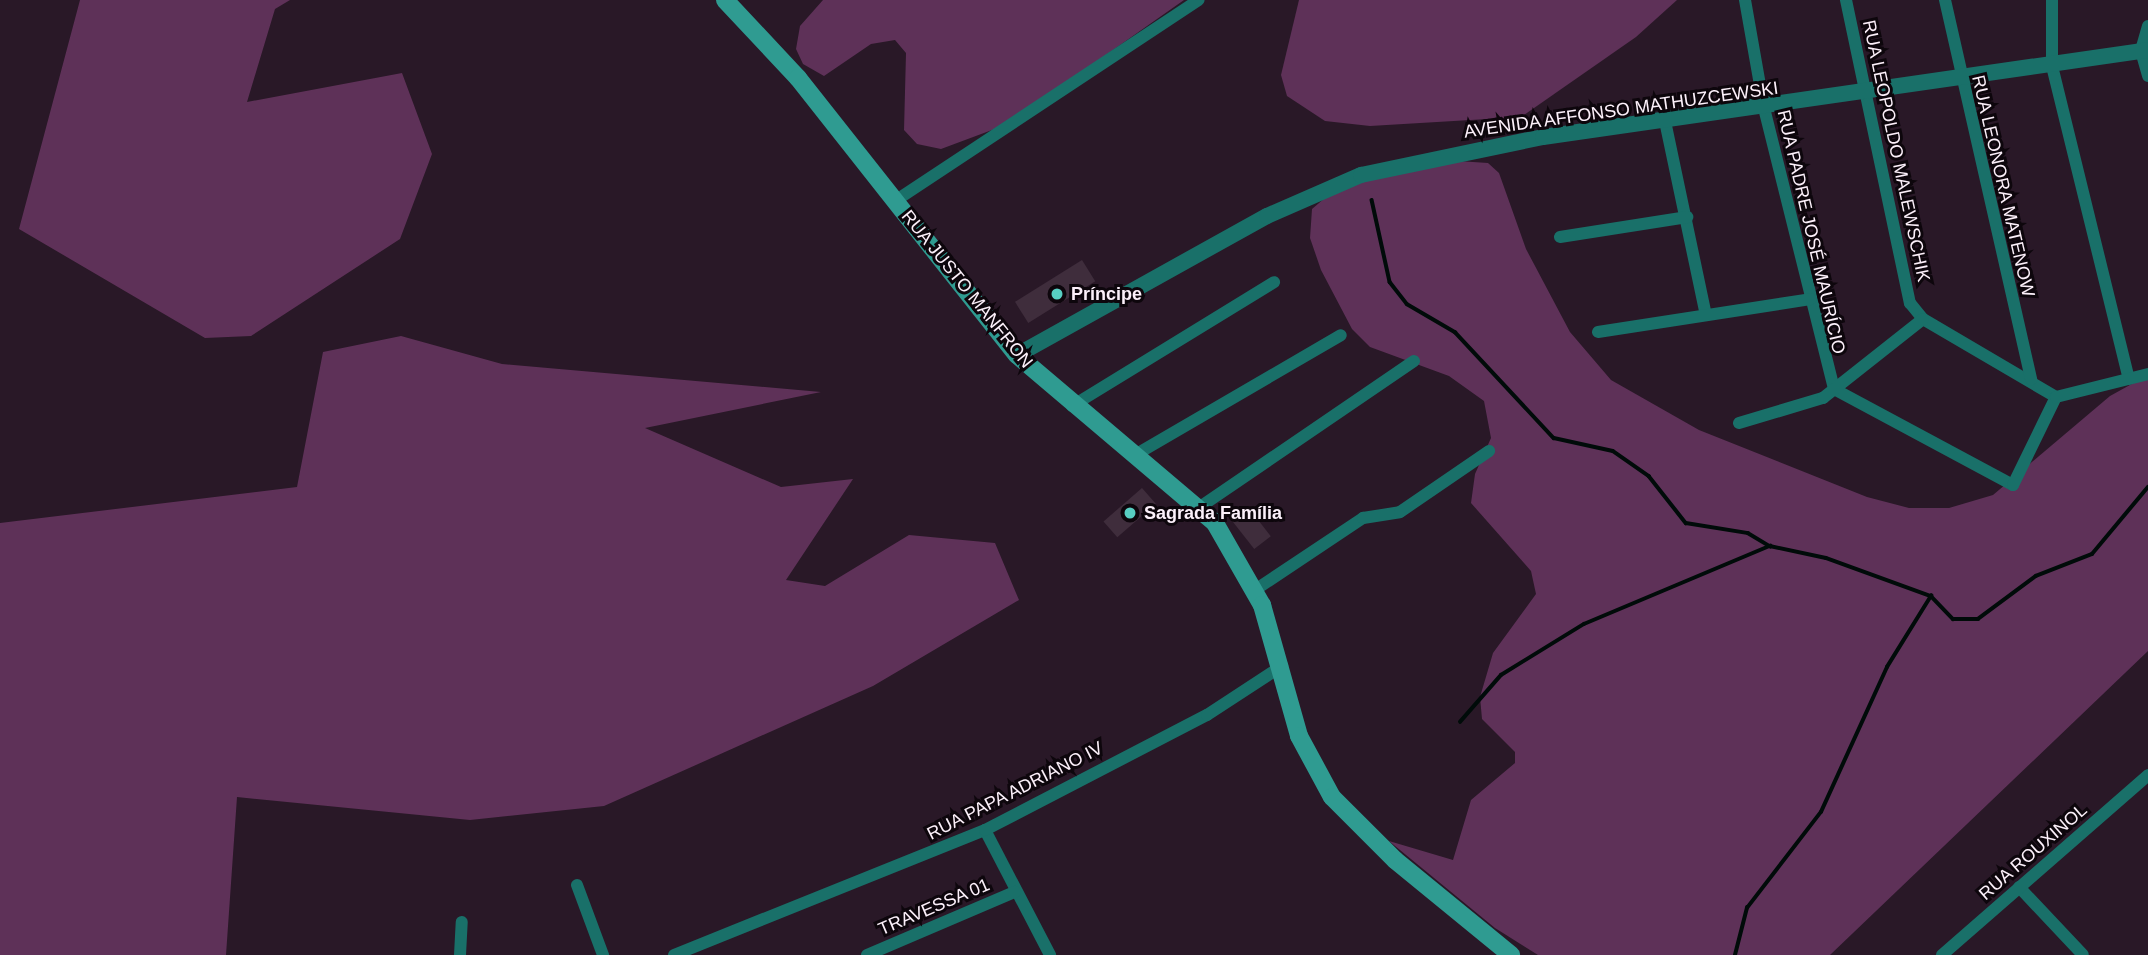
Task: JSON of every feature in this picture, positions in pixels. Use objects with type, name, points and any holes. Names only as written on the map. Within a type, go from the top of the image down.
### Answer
[{"type":"main road","name":"RUA JUSTO MANFRON","points":[[725,0],[798,78],[1017,355],[1072,406],[1200,507],[1255,590],[1282,666],[1299,736],[1332,797],[1395,860],[1511,955]]},
{"type":"street","points":[[895,201],[1199,0]]},
{"type":"street","name":"RUA PADRE JOSÉ MAURÍCIO","points":[[1745,0],[1764,108],[1834,389]]},
{"type":"street","name":"RUA LEOPOLDO MALEWSCHIK","points":[[1846,0],[1910,303],[1923,319]]},
{"type":"street","name":"RUA LEONORA MATENOW","points":[[1945,0],[1959,80],[2031,379]]},
{"type":"street","points":[[2052,0],[2052,66],[2129,379]]},
{"type":"street","points":[[2148,26],[2145,50],[2148,76]]},
{"type":"street","name":"AVENIDA AFFONSO MATHUZCEWSKI","points":[[1017,355],[1266,216],[1361,175],[1543,137],[1864,94],[2145,50]]},
{"type":"street","points":[[1665,121],[1706,315]]},
{"type":"street","points":[[1560,237],[1687,217]]},
{"type":"street","points":[[1072,406],[1274,282]]},
{"type":"street","points":[[1598,332],[1810,299]]},
{"type":"street","points":[[1740,423],[1814,402],[1923,319],[2031,379],[2056,397],[2148,374]]},
{"type":"street","points":[[1135,455],[1340,335]]},
{"type":"street","points":[[1200,507],[1414,361]]},
{"type":"street","points":[[1834,389],[2013,485],[2056,397]]},
{"type":"street","points":[[1255,590],[1363,518],[1400,512],[1489,452]]},
{"type":"street","name":"RUA PAPA ADRIANO IV","points":[[674,955],[985,830],[1208,715],[1282,666]]},
{"type":"street","name":"RUA ROUXINOL","points":[[1941,955],[2148,775]]},
{"type":"street","points":[[985,830],[1015,892],[1051,955]]},
{"type":"street","points":[[577,885],[603,955]]},
{"type":"street","points":[[2019,887],[2083,955]]},
{"type":"street","name":"TRAVESSA 01","points":[[867,955],[1015,892]]},
{"type":"street","points":[[460,955],[462,922]]},
{"type":"shaded area","points":[[80,0],[290,0],[275,9],[247,102],[402,73],[432,154],[400,239],[251,336],[205,338],[19,229]]},
{"type":"shaded area","points":[[823,0],[1184,0],[1008,124],[941,149],[917,144],[904,130],[906,53],[895,40],[871,44],[824,76],[803,64],[796,49],[800,26]]},
{"type":"shaded area","points":[[1299,0],[1677,0],[1636,37],[1521,117],[1370,126],[1325,121],[1287,96],[1281,75]]},
{"type":"shaded area","points":[[1458,161],[1488,163],[1499,173],[1526,249],[1570,332],[1611,380],[1699,430],[1867,497],[1909,508],[1949,508],[1993,495],[2110,396],[2148,375],[2148,651],[1830,955],[1538,955],[1495,928],[1389,841],[1453,860],[1471,800],[1515,763],[1515,752],[1482,719],[1480,697],[1493,653],[1536,594],[1531,571],[1471,503],[1475,474],[1491,438],[1484,401],[1449,376],[1370,347],[1352,329],[1321,270],[1310,238],[1312,209],[1339,186]]},
{"type":"shaded area","points":[[401,336],[502,364],[821,392],[645,428],[781,487],[853,479],[786,580],[825,586],[909,535],[995,543],[1019,600],[873,686],[604,806],[470,820],[237,797],[226,955],[0,955],[0,523],[297,487],[323,352]]},
{"type":"building","name":"Príncipe","points":[[1082,260],[1095,281],[1028,323],[1015,302]]},
{"type":"building","name":"Sagrada Família","points":[[1142,488],[1156,504],[1117,537],[1104,521]]},
{"type":"building","name":"Sagrada Família","points":[[1248,507],[1271,536],[1254,549],[1231,520]]},
{"type":"waterway","points":[[1372,200],[1390,282],[1407,304],[1455,332],[1554,438],[1613,451],[1649,476],[1686,523],[1748,533],[1770,546],[1826,558],[1931,596],[1953,619],[1978,619],[2036,576],[2092,554],[2148,487]]},
{"type":"waterway","points":[[1460,722],[1501,675],[1584,624],[1770,546]]},
{"type":"waterway","points":[[1735,955],[1747,908],[1821,812],[1887,667],[1931,596]]},
{"type":"place","name":"Príncipe","points":[[1057,294]]},
{"type":"place","name":"Sagrada Família","points":[[1130,513]]}]
